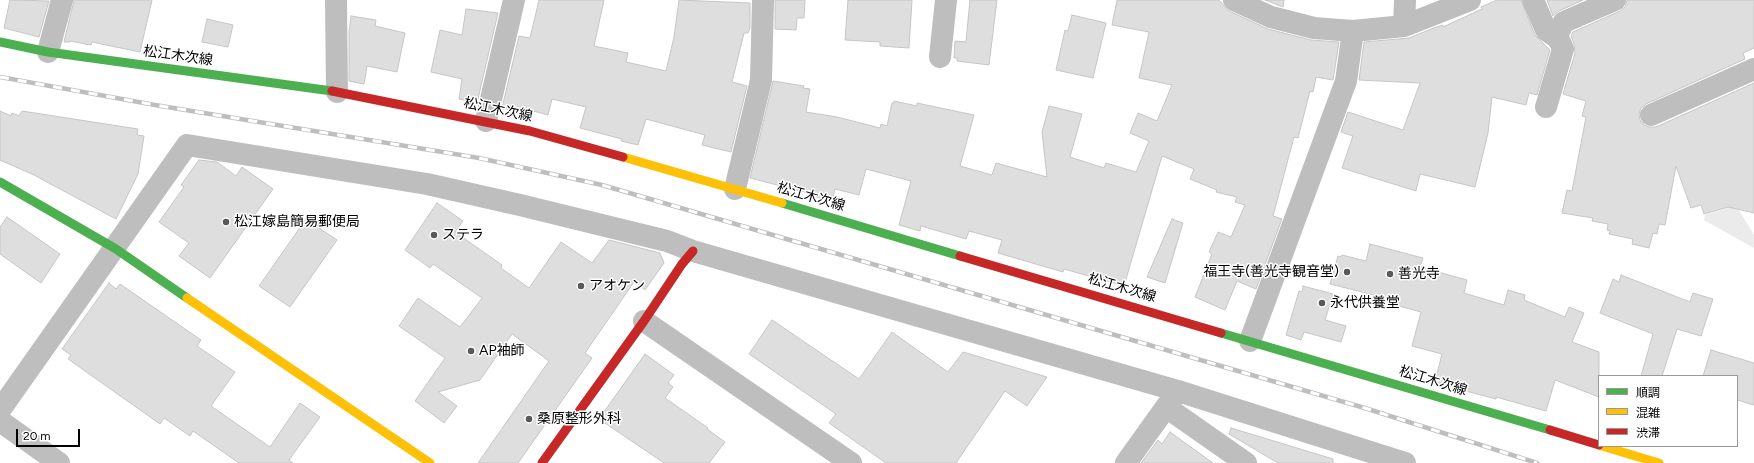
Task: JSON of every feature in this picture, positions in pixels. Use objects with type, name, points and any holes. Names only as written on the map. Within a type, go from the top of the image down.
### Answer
[{"type":"main road","name":"松江木次線","points":[[0,42],[48,52],[337,92],[486,121],[602,150],[1598,445]]},
{"type":"main road","points":[[0,182],[116,249],[430,463]]},
{"type":"main road","points":[[542,463],[644,321],[682,264],[693,251]]},
{"type":"main road","name":"松江木次線","points":[[1603,447],[1658,463]]},
{"type":"street","points":[[48,52],[62,0]]},
{"type":"street","points":[[336,0],[337,92]]},
{"type":"street","points":[[486,121],[514,0]]},
{"type":"street","points":[[735,189],[761,80],[763,0]]},
{"type":"street","points":[[940,56],[946,0]]},
{"type":"street","points":[[1234,0],[1271,17],[1314,28],[1353,31],[1404,26],[1470,0]]},
{"type":"street","points":[[1404,26],[1405,0]]},
{"type":"street","points":[[1533,0],[1546,30],[1556,37],[1563,49],[1546,107]]},
{"type":"street","points":[[1556,37],[1564,22],[1615,0]]},
{"type":"street","points":[[1250,341],[1346,81],[1353,31]]},
{"type":"street","points":[[1651,115],[1754,69]]},
{"type":"street","points":[[0,410],[116,249],[187,145],[427,184],[520,204],[667,241],[693,251],[1172,399],[1405,463]]},
{"type":"street","points":[[644,321],[851,463]]},
{"type":"street","points":[[1126,463],[1172,399]]},
{"type":"street","points":[[1172,399],[1246,463]]},
{"type":"street","points":[[0,422],[59,463]]},
{"type":"shaded area","points":[[1736,205],[1754,235],[1754,248],[1704,220],[1705,215]]},
{"type":"building","points":[[10,0],[49,1],[39,37],[4,28]]},
{"type":"building","points":[[74,0],[152,0],[140,52],[92,42],[91,45],[70,41],[64,42]]},
{"type":"building","points":[[539,0],[604,0],[594,46],[628,53],[626,62],[666,71],[674,37],[679,0],[750,3],[750,28],[748,33],[744,33],[732,82],[747,86],[731,152],[702,145],[705,135],[646,119],[638,145],[621,141],[622,139],[580,128],[586,107],[552,99],[548,115],[526,109],[525,113],[502,108],[519,36],[530,38]]},
{"type":"building","points":[[775,0],[805,0],[804,18],[797,18],[796,30],[775,29]]},
{"type":"building","points":[[848,0],[912,0],[909,48],[880,46],[880,42],[845,40]]},
{"type":"building","points":[[970,0],[997,0],[989,65],[957,61],[957,58],[954,58],[955,41],[966,42]]},
{"type":"building","points":[[1117,0],[1219,0],[1229,11],[1268,29],[1311,40],[1339,42],[1333,80],[1316,77],[1313,92],[1310,91],[1298,138],[1294,137],[1273,216],[1282,219],[1256,289],[1237,281],[1225,310],[1195,297],[1212,254],[1209,252],[1218,232],[1231,237],[1245,205],[1235,202],[1237,197],[1216,192],[1217,190],[1190,179],[1194,169],[1162,156],[1124,286],[1064,269],[1063,272],[998,253],[1002,240],[969,231],[966,239],[921,226],[920,231],[899,225],[911,181],[866,169],[859,195],[835,189],[832,201],[816,197],[816,195],[750,178],[773,81],[804,86],[803,88],[810,89],[806,112],[837,117],[880,128],[881,124],[887,126],[892,103],[894,103],[894,101],[917,106],[917,103],[974,115],[960,166],[992,175],[996,163],[1047,177],[1042,132],[1049,106],[1082,114],[1070,157],[1104,168],[1106,163],[1136,172],[1149,141],[1130,133],[1138,113],[1157,121],[1172,85],[1139,78],[1149,32],[1112,25]]},
{"type":"building","points":[[1265,0],[1284,0],[1283,7]]},
{"type":"building","points":[[1497,0],[1521,0],[1535,35],[1550,50],[1537,95],[1529,93],[1526,105],[1492,97],[1488,133],[1475,187],[1420,174],[1416,191],[1342,168],[1353,136],[1341,132],[1348,112],[1403,130],[1420,83],[1359,80],[1364,42],[1409,38],[1443,25],[1443,27],[1482,9],[1481,7]]},
{"type":"building","points":[[1547,0],[1583,0],[1559,11],[1553,16]]},
{"type":"building","points":[[1627,0],[1754,0],[1754,48],[1743,53],[1745,59],[1646,104],[1641,108],[1639,114],[1640,120],[1644,125],[1656,127],[1754,83],[1754,213],[1728,207],[1704,214],[1701,205],[1691,208],[1676,166],[1665,225],[1659,224],[1657,234],[1653,233],[1649,248],[1632,244],[1633,239],[1609,234],[1610,231],[1607,230],[1608,224],[1592,221],[1593,218],[1562,213],[1567,190],[1572,191],[1586,117],[1582,116],[1586,101],[1563,94],[1575,53],[1571,36],[1573,32],[1620,11],[1625,7]]},
{"type":"building","points":[[466,9],[498,13],[477,103],[459,99],[462,79],[431,72],[440,30],[462,35]]},
{"type":"building","points":[[1072,15],[1106,23],[1093,78],[1056,70],[1065,30],[1068,31]]},
{"type":"building","points":[[351,16],[376,20],[375,26],[405,33],[397,72],[367,66],[364,84],[349,81],[349,32]]},
{"type":"building","points":[[207,19],[233,25],[228,47],[202,42]]},
{"type":"building","points":[[0,111],[11,116],[12,113],[19,116],[22,111],[138,129],[137,135],[144,136],[138,174],[116,219],[34,175],[0,160]]},
{"type":"building","points":[[199,160],[217,162],[236,176],[242,167],[273,189],[210,278],[179,256],[189,243],[159,222],[184,187],[181,185]]},
{"type":"building","points":[[437,203],[463,221],[455,232],[502,265],[501,268],[529,288],[561,242],[592,263],[609,240],[660,253],[664,263],[645,290],[634,282],[585,353],[592,358],[518,463],[478,463],[549,361],[512,334],[480,380],[438,392],[457,406],[444,423],[415,401],[445,358],[399,326],[418,298],[460,327],[482,298],[433,264],[430,268],[405,250]]},
{"type":"building","points":[[7,217],[60,254],[41,283],[0,254],[0,227]]},
{"type":"building","points":[[306,219],[337,240],[290,307],[259,286]]},
{"type":"building","points":[[1172,219],[1183,223],[1165,283],[1147,277]]},
{"type":"building","points":[[1370,244],[1423,258],[1420,267],[1467,280],[1464,293],[1504,305],[1508,290],[1525,295],[1524,300],[1565,317],[1569,307],[1584,313],[1572,342],[1599,352],[1598,397],[1555,380],[1546,411],[1435,382],[1442,354],[1412,346],[1421,312],[1373,299],[1374,295],[1330,284],[1338,256],[1341,257],[1342,255],[1366,261]]},
{"type":"building","points":[[1621,275],[1690,302],[1693,293],[1713,299],[1701,336],[1677,329],[1662,375],[1641,375],[1653,334],[1600,313],[1613,279],[1619,282]]},
{"type":"building","points":[[109,283],[116,289],[120,284],[201,340],[197,346],[235,372],[211,406],[270,447],[300,403],[320,417],[289,460],[293,463],[239,463],[193,431],[190,436],[164,418],[160,424],[68,359],[71,355],[62,349]]},
{"type":"building","points":[[1303,286],[1333,294],[1325,320],[1346,326],[1341,342],[1304,332],[1301,340],[1286,335],[1299,291],[1302,292]]},
{"type":"building","points":[[772,320],[859,379],[892,332],[948,372],[963,352],[1047,377],[1027,406],[1005,391],[956,463],[886,463],[829,423],[836,414],[749,354]]},
{"type":"building","points":[[1711,350],[1754,363],[1754,405],[1738,400],[1738,375],[1703,375]]},
{"type":"building","points":[[645,354],[674,375],[668,383],[673,387],[665,398],[708,428],[707,429],[725,442],[709,463],[664,463],[599,419]]},
{"type":"building","points":[[1231,428],[1333,459],[1333,463],[1278,463],[1229,434]]},
{"type":"building","points":[[1170,432],[1213,463],[1141,463],[1158,440],[1162,444]]},
{"type":"railway","points":[[0,77],[155,105],[479,158],[602,185],[1368,409],[1537,463]]},
{"type":"traffic: fast","points":[[0,42],[48,52],[332,91]]},
{"type":"traffic: fast","points":[[0,182],[116,249],[187,298]]},
{"type":"traffic: fast","points":[[782,203],[960,256]]},
{"type":"traffic: fast","points":[[1221,333],[1550,430]]},
{"type":"traffic: slow","points":[[623,157],[782,203]]},
{"type":"traffic: slow","points":[[187,298],[430,463]]},
{"type":"traffic: slow","points":[[1605,447],[1659,463]]},
{"type":"traffic: jam","points":[[332,91],[530,131],[623,157]]},
{"type":"traffic: jam","points":[[542,463],[644,321],[682,264],[693,251]]},
{"type":"traffic: jam","points":[[960,256],[1221,333]]},
{"type":"traffic: jam","points":[[1550,430],[1598,445]]},
{"type":"place","name":"松江嫁島簡易郵便局","points":[[226,222]]},
{"type":"place","name":"ステラ","points":[[434,235]]},
{"type":"place","name":"福王寺(善光寺観音堂)","points":[[1347,272]]},
{"type":"place","name":"善光寺","points":[[1390,274]]},
{"type":"place","name":"アオケン","points":[[581,286]]},
{"type":"place","name":"永代供養堂","points":[[1322,303]]},
{"type":"place","name":"AP袖師","points":[[471,351]]},
{"type":"place","name":"桑原整形外科","points":[[529,419]]}]
